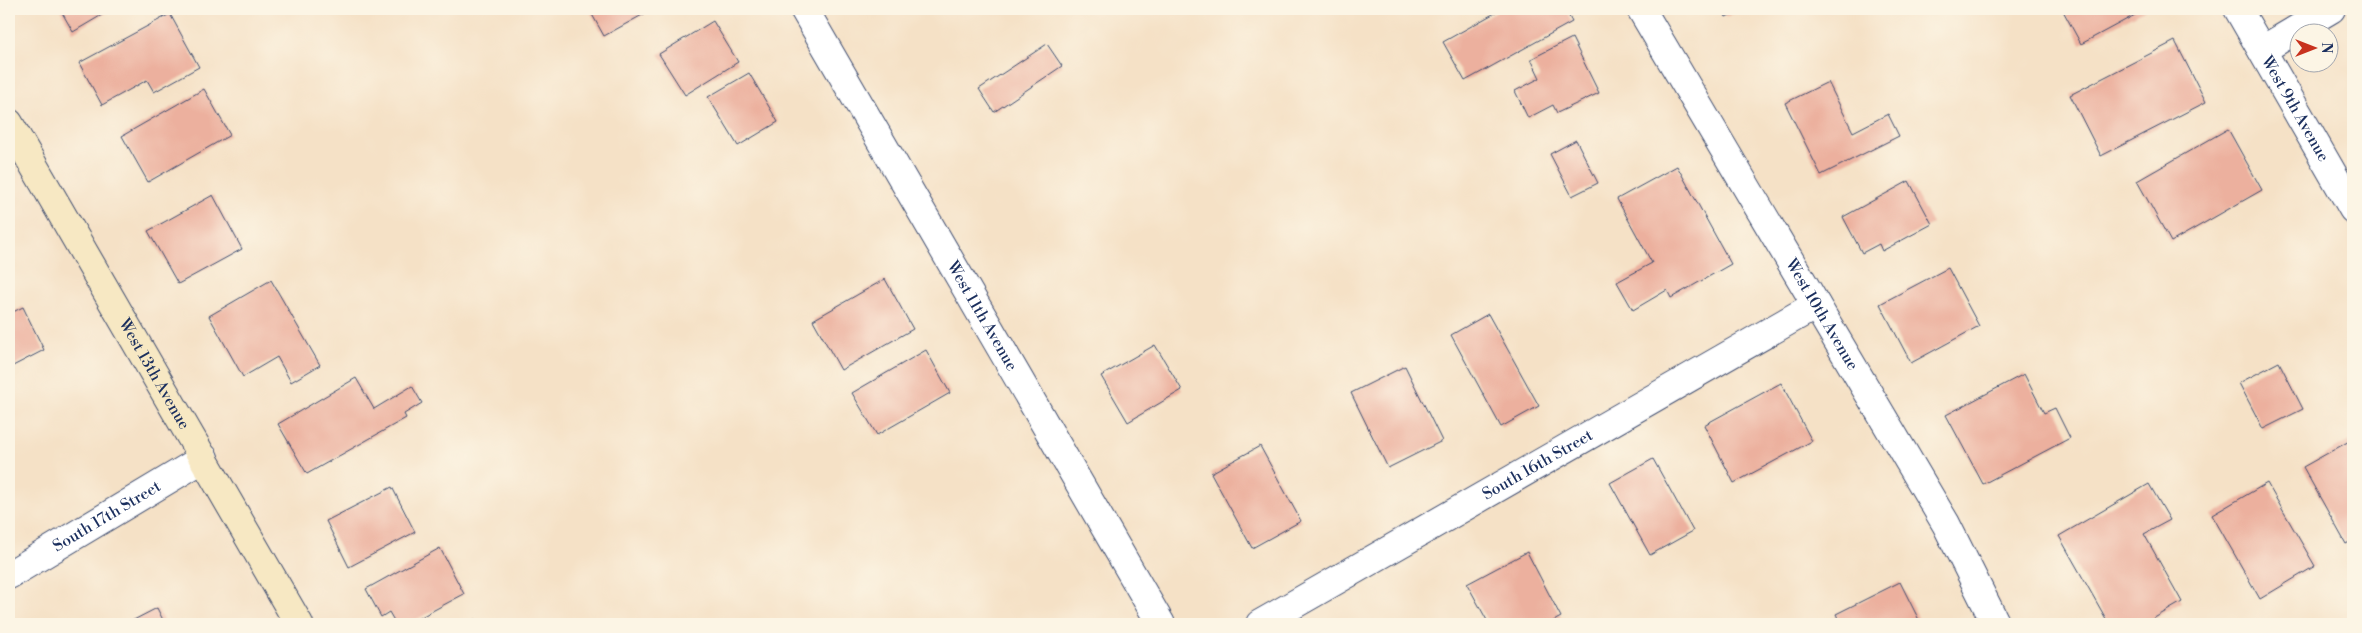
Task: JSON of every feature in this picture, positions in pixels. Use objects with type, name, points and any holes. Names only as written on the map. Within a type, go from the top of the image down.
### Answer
[{"type":"street","name":"West 11th Avenue","points":[[804,9],[1161,624]]},
{"type":"street","name":"West 10th Avenue","points":[[1641,9],[1946,524],[1996,624]]},
{"type":"street","name":"West 9th Avenue","points":[[2238,9],[2353,209]]},
{"type":"street","points":[[2262,50],[2331,9]]},
{"type":"street","name":"West 13th Avenue","points":[[9,123],[299,624]]},
{"type":"street","name":"South 16th Street","points":[[1260,624],[1816,305]]},
{"type":"street","name":"South 17th Street","points":[[9,575],[204,458]]},
{"type":"building","points":[[60,9],[112,9],[73,32]]},
{"type":"building","points":[[589,9],[653,9],[604,36]]},
{"type":"building","points":[[1502,9],[1565,9],[1572,22],[1465,81],[1443,42]]},
{"type":"building","points":[[1722,9],[1742,9],[1726,17]]},
{"type":"building","points":[[2062,9],[2146,9],[2081,44]]},
{"type":"building","points":[[170,14],[199,67],[154,92],[147,80],[102,105],[79,63]]},
{"type":"building","points":[[713,21],[738,62],[685,95],[659,54]]},
{"type":"building","points":[[1572,38],[1599,93],[1557,113],[1553,105],[1528,118],[1515,91],[1540,78],[1531,59]]},
{"type":"building","points":[[2175,41],[2206,102],[2101,156],[2070,95]]},
{"type":"building","points":[[1047,44],[1062,66],[994,112],[979,89]]},
{"type":"building","points":[[749,73],[778,122],[738,146],[708,97]]},
{"type":"building","points":[[1828,82],[1853,132],[1888,114],[1899,136],[1821,175],[1785,103]]},
{"type":"building","points":[[204,89],[230,135],[148,182],[122,136]]},
{"type":"building","points":[[2228,129],[2262,190],[2171,242],[2137,181]]},
{"type":"building","points":[[1576,140],[1598,183],[1572,196],[1550,154]]},
{"type":"building","points":[[1677,166],[1731,264],[1671,298],[1667,290],[1633,310],[1617,282],[1652,263],[1617,199]]},
{"type":"building","points":[[1909,181],[1932,224],[1882,251],[1879,244],[1862,253],[1843,217]]},
{"type":"building","points":[[213,195],[242,249],[178,284],[148,231]]},
{"type":"building","points":[[1948,268],[1979,326],[1911,363],[1880,304]]},
{"type":"building","points":[[885,279],[913,329],[841,370],[813,320]]},
{"type":"building","points":[[271,280],[320,365],[291,382],[277,357],[243,377],[209,316]]},
{"type":"building","points":[[23,307],[44,350],[9,368],[9,314]]},
{"type":"building","points":[[1488,314],[1539,406],[1501,427],[1451,335]]},
{"type":"building","points":[[1155,345],[1182,390],[1128,422],[1101,376]]},
{"type":"building","points":[[926,350],[950,393],[877,435],[852,393]]},
{"type":"building","points":[[2279,362],[2303,409],[2263,429],[2239,383]]},
{"type":"building","points":[[1405,366],[1442,441],[1388,468],[1351,393]]},
{"type":"building","points":[[2024,374],[2044,413],[2055,408],[2070,438],[1983,484],[1946,415]]},
{"type":"building","points":[[356,378],[374,409],[412,386],[422,403],[404,414],[406,418],[307,474],[278,424]]},
{"type":"building","points":[[1781,383],[1812,441],[1734,483],[1704,425]]},
{"type":"building","points":[[2353,439],[2353,540],[2346,544],[2303,467]]},
{"type":"building","points":[[1260,446],[1301,521],[1252,548],[1211,473]]},
{"type":"building","points":[[1653,459],[1693,531],[1650,555],[1610,483]]},
{"type":"building","points":[[2267,483],[2315,566],[2260,599],[2212,515]]},
{"type":"building","points":[[2149,484],[2170,520],[2144,534],[2182,602],[2144,624],[2109,624],[2059,536]]},
{"type":"building","points":[[392,487],[415,532],[349,567],[326,521]]},
{"type":"building","points":[[440,548],[464,594],[408,624],[396,624],[389,612],[381,617],[366,589]]},
{"type":"building","points":[[1527,552],[1561,617],[1548,624],[1489,624],[1467,584]]},
{"type":"building","points":[[1900,582],[1921,624],[1841,624],[1836,614]]},
{"type":"building","points":[[157,608],[165,624],[126,624]]},
{"type":"building","points":[[475,619],[477,624],[465,624]]}]
